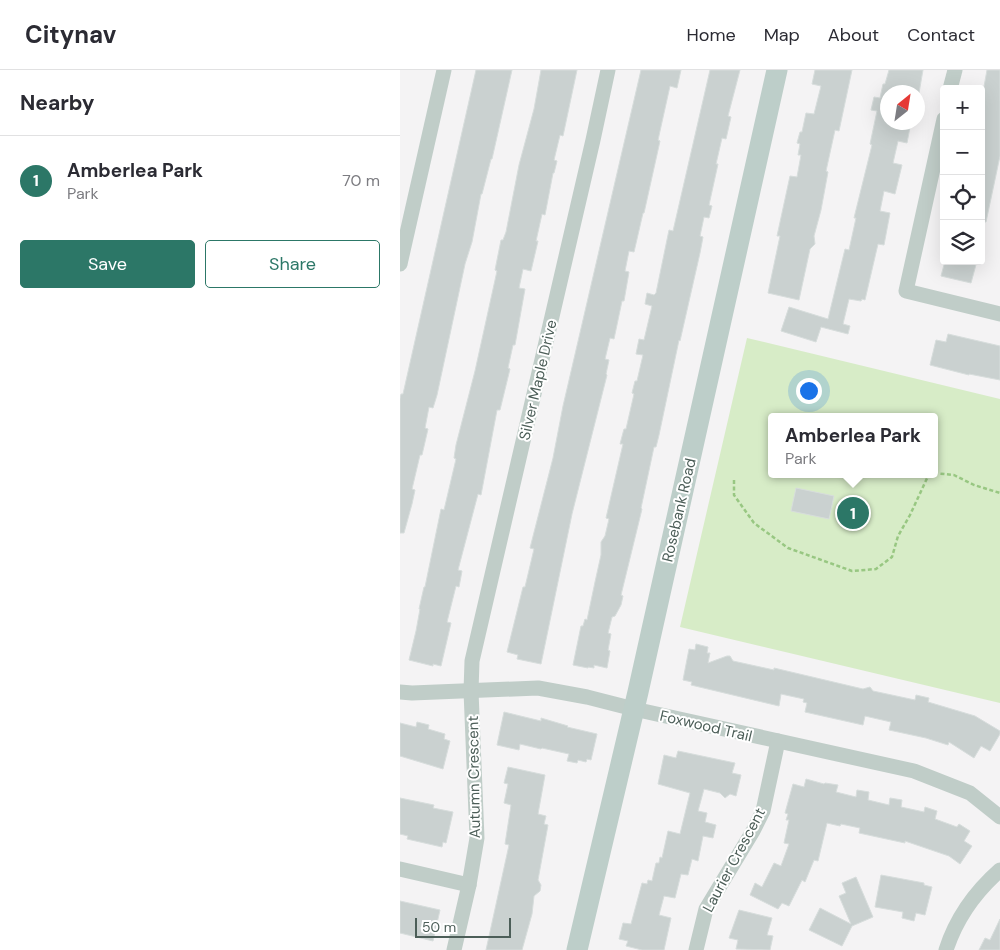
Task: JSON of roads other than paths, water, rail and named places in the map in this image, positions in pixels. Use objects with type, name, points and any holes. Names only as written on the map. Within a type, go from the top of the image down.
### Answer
[{"type":"street","points":[[400,264],[444,70]]},
{"type":"street","name":"Silver Maple Drive","points":[[471,691],[472,661],[608,70]]},
{"type":"street","name":"Rosebank Road","points":[[577,950],[634,709],[777,70]]},
{"type":"street","points":[[951,85],[955,70]]},
{"type":"street","points":[[942,130],[906,291],[1000,314]]},
{"type":"street","name":"Foxwood Trail","points":[[400,692],[412,694],[538,688],[588,697],[914,772],[970,793],[1000,817]]},
{"type":"street","name":"Autumn Crescent","points":[[454,950],[469,885],[476,838],[471,691]]},
{"type":"street","name":"Laurier Crescent","points":[[696,950],[706,909],[763,811],[778,742]]},
{"type":"street","points":[[400,869],[469,885]]},
{"type":"street","points":[[946,950],[951,936],[969,904],[1000,870]]},
{"type":"place","name":"Amberlea Park","points":[[853,513]]}]
